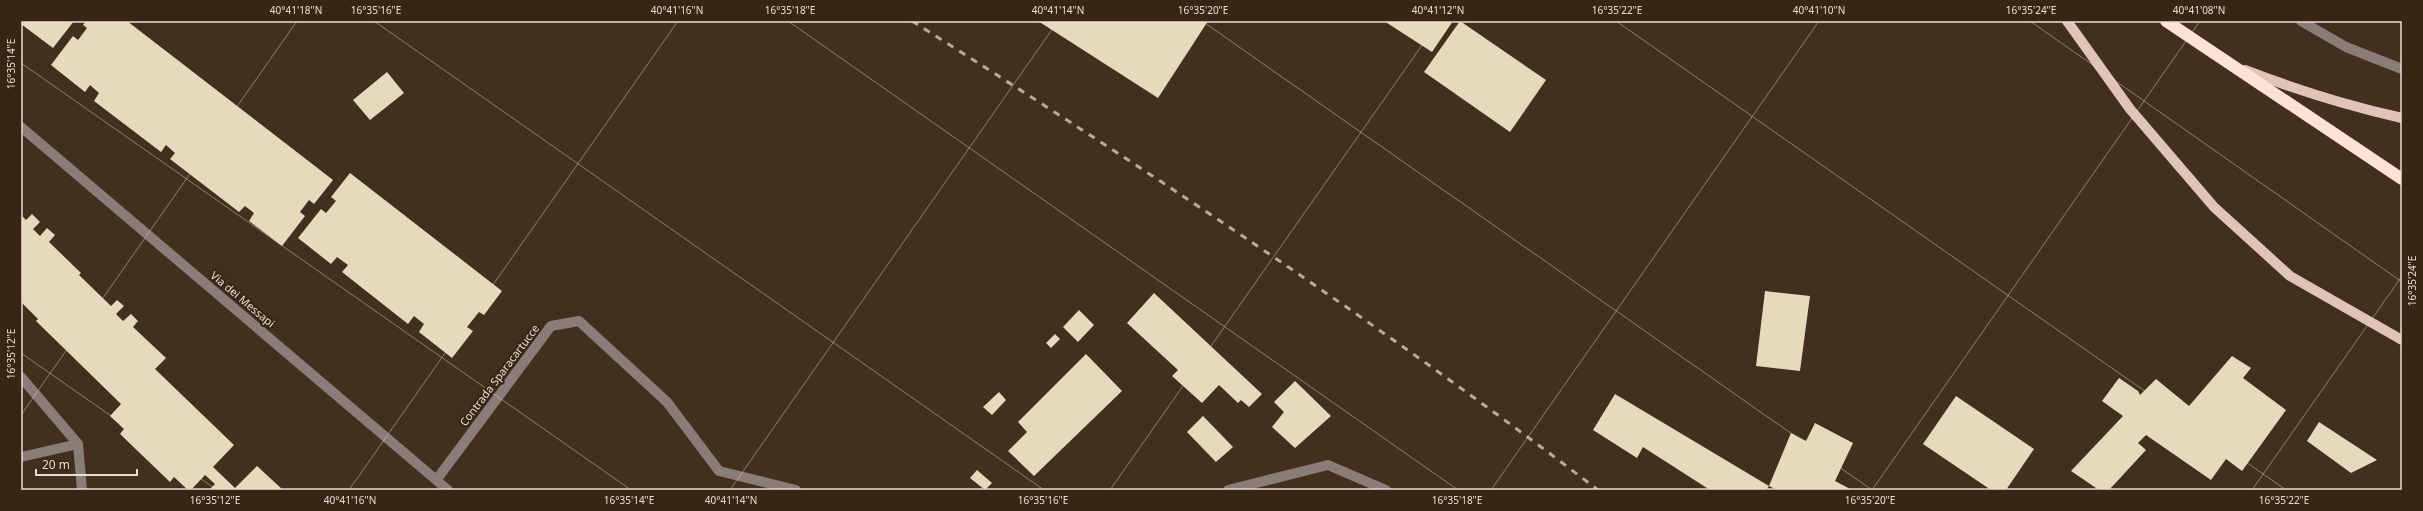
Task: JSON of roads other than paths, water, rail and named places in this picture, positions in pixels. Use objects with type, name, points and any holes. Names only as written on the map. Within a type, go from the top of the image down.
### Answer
[{"type":"highway","points":[[2166,21],[2402,179]]},
{"type":"main road","points":[[2067,21],[2130,109],[2214,207],[2290,276],[2402,340]]},
{"type":"main road","points":[[2230,64],[2292,88],[2366,110],[2402,118]]},
{"type":"street","points":[[2301,21],[2346,47],[2402,69]]},
{"type":"street","name":"Via dei Messapi","points":[[21,127],[437,479],[448,490]]},
{"type":"street","name":"Contrada Sparacartucce","points":[[437,479],[551,326],[579,321],[667,402],[719,471],[796,490]]},
{"type":"street","points":[[21,377],[78,444],[82,490]]},
{"type":"street","points":[[21,457],[78,444]]},
{"type":"street","points":[[1228,490],[1328,466],[1386,490]]},
{"type":"railway","points":[[912,21],[1087,133],[1260,248],[1431,367],[1598,490]]}]
